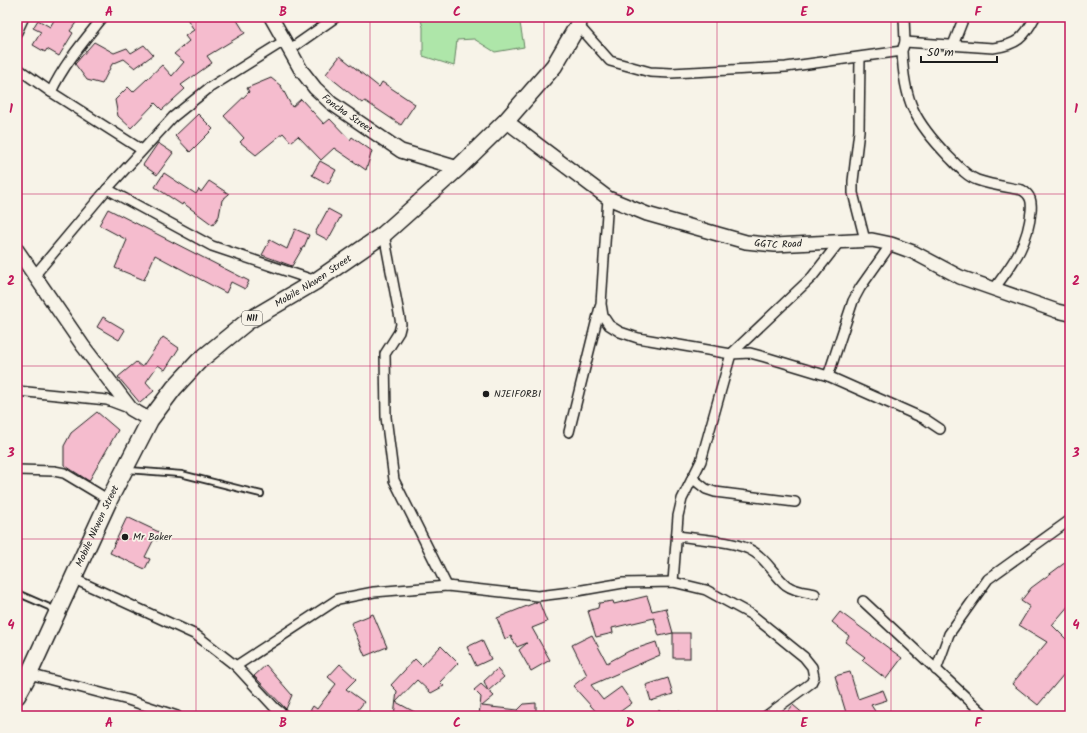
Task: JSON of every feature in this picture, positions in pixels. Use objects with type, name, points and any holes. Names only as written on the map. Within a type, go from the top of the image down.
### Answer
[{"type":"highway","name":"Mobile Nkwen Street","points":[[17,695],[29,674],[72,578],[124,470],[150,420],[174,388],[199,361],[248,321],[316,281],[384,234],[458,168],[506,121],[554,66],[578,21]]},
{"type":"street","points":[[17,32],[24,17]]},
{"type":"street","points":[[51,92],[58,77],[73,54],[103,17]]},
{"type":"street","name":"Foncha Street","points":[[271,17],[286,45],[315,88],[331,103],[401,151],[458,168]]},
{"type":"street","points":[[34,276],[107,189],[172,117],[209,88],[336,17]]},
{"type":"street","points":[[904,17],[903,75],[908,99],[919,123],[929,136],[963,171],[976,180],[1022,190],[1027,193],[1030,198],[1030,228],[1017,258],[994,289]]},
{"type":"street","points":[[954,45],[964,17]]},
{"type":"street","points":[[578,21],[610,61],[650,72],[671,73],[786,67],[860,58],[903,47],[954,45],[993,48],[1006,46],[1021,39],[1035,17]]},
{"type":"street","points":[[860,58],[859,131],[853,193],[865,240]]},
{"type":"street","points":[[17,68],[51,92],[142,150]]},
{"type":"street","name":"GGTC Road","points":[[506,121],[608,198],[647,214],[746,242],[775,245],[865,240],[891,244],[913,252],[960,277],[1070,314]]},
{"type":"street","points":[[107,189],[212,246],[316,281]]},
{"type":"street","points":[[569,432],[600,304],[608,198]]},
{"type":"street","points":[[384,234],[401,324],[399,332],[385,354],[386,417],[394,480],[447,586]]},
{"type":"street","points":[[673,582],[682,499],[702,461],[731,354],[812,277],[840,241]]},
{"type":"street","points":[[828,376],[853,301],[860,288],[891,244]]},
{"type":"street","points":[[17,250],[83,346],[131,409]]},
{"type":"street","points":[[600,304],[603,316],[609,325],[620,332],[638,338],[731,354],[750,353],[828,376],[925,419],[940,429]]},
{"type":"street","points":[[17,391],[107,400],[131,409],[150,420]]},
{"type":"street","points":[[17,470],[54,470],[64,473],[109,500]]},
{"type":"street","points":[[692,478],[706,488],[715,492],[795,502]]},
{"type":"street","points":[[936,670],[949,634],[988,579],[1070,520]]},
{"type":"street","points":[[677,536],[747,548],[754,551],[786,584],[796,590],[815,594]]},
{"type":"street","points":[[72,578],[196,636],[236,666],[275,708],[285,716]]},
{"type":"street","points":[[236,666],[338,599],[374,592],[447,586],[538,596],[623,583],[673,582],[706,590],[752,615],[804,657],[812,668],[814,677],[811,683],[766,716]]},
{"type":"street","points":[[863,601],[986,716]]},
{"type":"street","points":[[29,674],[128,700],[177,716]]},
{"type":"street","points":[[660,716],[677,716]]},
{"type":"lane","points":[[124,470],[181,474],[262,494]]},
{"type":"lane","points":[[17,593],[58,611]]},
{"type":"green space","points":[[420,17],[519,17],[524,47],[495,52],[474,39],[457,40],[454,66],[423,56],[423,27]]},
{"type":"building","points":[[56,17],[80,17],[70,31],[73,33],[59,56],[47,49],[45,52],[33,45],[41,32],[33,28],[38,20],[50,27]]},
{"type":"building","points":[[186,17],[235,17],[245,33],[207,56],[212,63],[181,85],[185,89],[162,110],[155,103],[131,128],[118,116],[115,100],[128,87],[133,92],[162,65],[172,76],[184,62],[174,54],[189,41],[185,36],[194,30]]},
{"type":"building","points":[[94,42],[114,53],[127,48],[131,53],[144,45],[153,55],[135,68],[124,59],[112,64],[102,84],[87,80],[75,64]]},
{"type":"building","points":[[340,56],[379,87],[382,82],[415,104],[401,125],[365,101],[362,103],[326,74]]},
{"type":"building","points":[[271,78],[281,86],[292,107],[301,99],[324,124],[330,119],[350,140],[352,137],[372,151],[366,170],[334,148],[321,160],[298,136],[291,142],[283,133],[256,155],[240,142],[244,138],[224,116],[249,92],[247,88]]},
{"type":"building","points":[[198,114],[213,129],[190,152],[175,136]]},
{"type":"building","points":[[158,143],[173,153],[157,175],[143,165]]},
{"type":"building","points":[[320,161],[336,170],[328,184],[312,175]]},
{"type":"building","points":[[164,173],[196,194],[199,189],[201,192],[209,181],[229,194],[222,200],[219,216],[213,225],[183,203],[182,205],[155,187]]},
{"type":"building","points":[[108,209],[249,281],[245,289],[231,282],[226,293],[155,255],[144,280],[115,268],[127,240],[99,225]]},
{"type":"building","points":[[328,209],[341,216],[328,240],[315,233]]},
{"type":"building","points":[[295,229],[309,235],[304,247],[292,266],[262,255],[270,240],[287,249]]},
{"type":"building","points":[[103,317],[125,330],[119,340],[97,327]]},
{"type":"building","points":[[163,337],[179,348],[165,370],[158,365],[146,382],[154,391],[140,403],[118,377],[136,362],[142,367]]},
{"type":"building","points":[[97,412],[118,430],[89,481],[64,465],[64,446],[71,433]]},
{"type":"building","points":[[127,517],[161,533],[157,541],[154,539],[145,557],[150,559],[145,569],[110,553]]},
{"type":"building","points":[[1070,559],[1070,604],[1052,625],[1070,643],[1070,667],[1038,705],[1012,684],[1047,642],[1019,625],[1030,607],[1021,601],[1031,588]]},
{"type":"building","points":[[647,596],[652,611],[666,608],[673,633],[659,636],[654,618],[612,628],[613,633],[596,637],[588,611],[598,608],[599,603],[613,601],[614,604]]},
{"type":"building","points":[[539,602],[547,622],[532,628],[550,660],[531,671],[519,650],[527,643],[517,647],[511,636],[505,639],[497,618]]},
{"type":"building","points":[[840,612],[902,658],[886,679],[862,660],[865,657],[845,642],[849,636],[832,622]]},
{"type":"building","points":[[373,614],[387,647],[365,656],[351,623]]},
{"type":"building","points":[[673,633],[690,633],[690,658],[673,658]]},
{"type":"building","points":[[592,635],[607,663],[629,651],[656,642],[660,655],[591,685],[603,700],[621,687],[632,703],[614,716],[600,716],[573,686],[587,675],[572,645]]},
{"type":"building","points":[[482,640],[491,659],[476,666],[467,647]]},
{"type":"building","points":[[441,646],[458,663],[440,682],[444,686],[431,693],[417,680],[396,702],[422,716],[394,716],[397,691],[391,685],[415,659],[422,666]]},
{"type":"building","points":[[340,664],[356,679],[346,689],[364,702],[353,716],[307,716],[313,706],[317,709],[336,684],[328,677]]},
{"type":"building","points":[[266,665],[292,695],[286,709],[254,676]]},
{"type":"building","points":[[497,669],[504,677],[488,691],[484,681]]},
{"type":"building","points":[[850,672],[858,699],[883,690],[887,700],[871,705],[878,716],[847,716],[835,676]]},
{"type":"building","points":[[668,678],[673,694],[651,701],[646,685]]},
{"type":"building","points":[[481,684],[494,696],[482,706],[518,710],[524,704],[536,703],[536,716],[479,716],[481,697],[474,690]]},
{"type":"building","points":[[793,705],[806,716],[784,716]]},
{"type":"place","name":"NJEIFORBI","points":[[486,394]]},
{"type":"place","name":"Mr Baker","points":[[125,537]]}]
